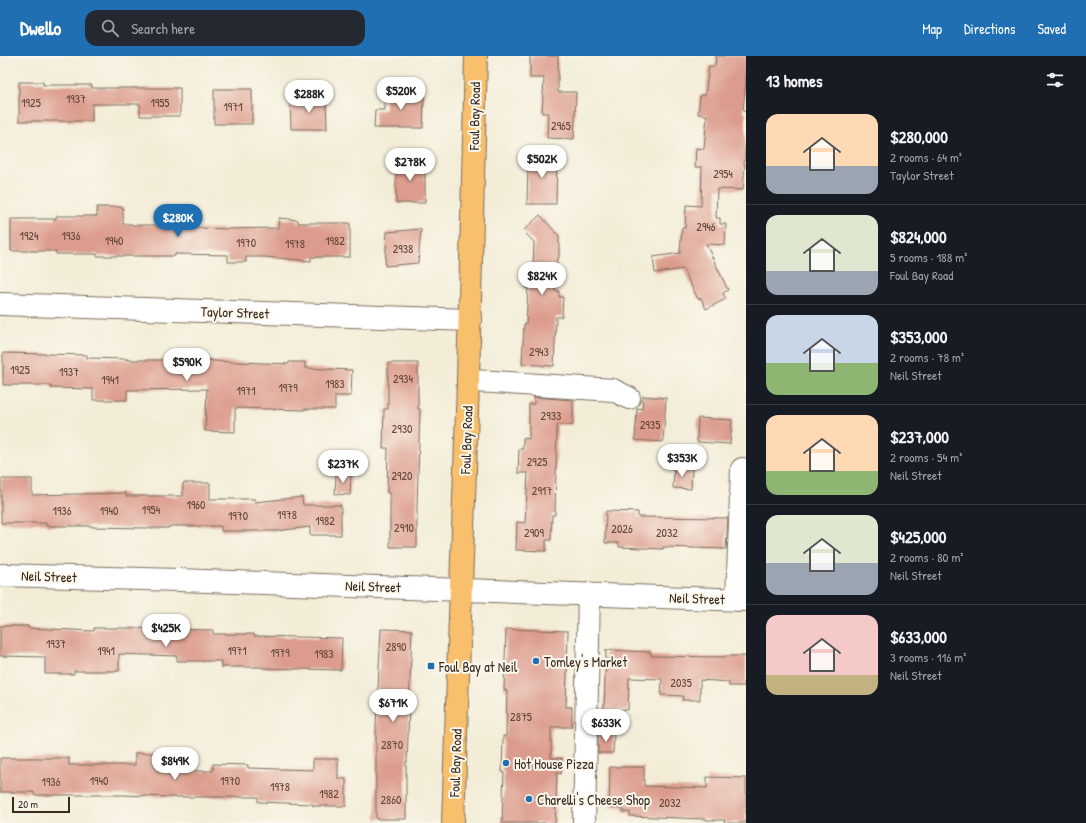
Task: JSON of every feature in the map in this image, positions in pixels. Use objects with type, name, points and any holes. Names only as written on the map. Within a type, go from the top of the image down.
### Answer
[{"type":"main road","name":"Foul Bay Road","points":[[452,823],[470,320],[476,56]]},
{"type":"street","name":"Taylor Street","points":[[0,304],[470,320]]},
{"type":"street","points":[[468,381],[612,390],[629,398]]},
{"type":"street","points":[[742,469],[742,600]]},
{"type":"street","name":"Neil Street","points":[[0,575],[461,589],[742,600]]},
{"type":"street","points":[[584,823],[589,594]]},
{"type":"building","points":[[530,56],[558,56],[558,92],[576,92],[574,139],[547,138],[548,113],[542,113],[544,78],[530,78]]},
{"type":"building","points":[[716,56],[746,56],[746,80],[743,111],[746,112],[745,164],[743,190],[717,189],[716,218],[720,218],[720,224],[726,224],[725,245],[706,244],[728,290],[723,293],[726,299],[706,309],[701,298],[698,299],[683,269],[655,273],[653,257],[680,253],[682,228],[685,228],[686,205],[701,206],[702,167],[695,167],[696,148],[704,149],[707,115],[698,114],[700,95],[705,95],[709,66],[715,66]]},
{"type":"building","points":[[19,82],[43,82],[43,85],[92,85],[92,88],[180,88],[180,116],[140,116],[140,104],[92,104],[92,121],[19,121]]},
{"type":"building","points":[[214,89],[252,89],[252,124],[214,124]]},
{"type":"building","points":[[385,92],[424,92],[423,128],[374,128],[375,110],[385,110]]},
{"type":"building","points":[[326,98],[327,129],[291,129],[290,99]]},
{"type":"building","points":[[532,153],[557,154],[556,204],[527,204],[528,163],[532,163]]},
{"type":"building","points":[[396,161],[425,161],[425,203],[396,203]]},
{"type":"building","points":[[97,207],[123,207],[123,224],[132,225],[175,225],[175,227],[228,229],[278,228],[279,218],[298,220],[298,223],[350,223],[350,257],[311,257],[311,261],[246,257],[246,262],[228,262],[228,255],[175,254],[175,256],[97,256],[97,254],[56,254],[56,251],[11,251],[11,219],[56,219],[56,216],[97,216]]},
{"type":"building","points":[[540,215],[559,236],[559,258],[557,258],[555,291],[559,291],[559,297],[563,297],[562,317],[556,317],[554,366],[522,364],[528,288],[525,288],[525,268],[533,268],[534,242],[523,231]]},
{"type":"building","points":[[421,229],[418,263],[385,266],[387,232]]},
{"type":"building","points":[[3,353],[87,355],[87,358],[128,359],[127,360],[212,360],[289,364],[289,362],[305,362],[305,368],[352,370],[351,396],[335,396],[335,409],[304,410],[235,408],[235,432],[205,431],[207,389],[127,390],[127,400],[93,400],[93,389],[51,388],[51,385],[3,385]]},
{"type":"building","points":[[388,363],[418,363],[418,409],[420,409],[417,547],[390,547],[390,493],[387,493],[388,448],[383,448],[384,409],[388,409]]},
{"type":"building","points":[[643,396],[666,398],[663,442],[635,440],[637,408],[642,409]]},
{"type":"building","points":[[534,397],[573,400],[573,425],[557,425],[555,515],[552,515],[551,540],[546,540],[546,551],[516,550],[517,522],[525,523],[528,473],[518,473],[519,449],[523,449],[523,438],[529,439],[529,404],[534,404]]},
{"type":"building","points":[[698,418],[732,420],[730,444],[697,442]]},
{"type":"building","points":[[674,467],[692,468],[691,489],[673,488]]},
{"type":"building","points":[[336,473],[351,474],[350,495],[335,494]]},
{"type":"building","points":[[1,479],[32,479],[32,495],[126,493],[126,496],[183,496],[183,483],[210,483],[210,499],[255,499],[255,502],[302,497],[303,505],[341,505],[341,535],[310,535],[310,527],[275,531],[221,531],[221,526],[169,526],[169,528],[146,528],[46,526],[46,523],[1,523]]},
{"type":"building","points":[[606,511],[638,512],[638,517],[728,518],[726,549],[619,547],[619,543],[605,543]]},
{"type":"building","points":[[0,626],[28,626],[28,628],[94,631],[94,628],[213,630],[213,634],[254,634],[254,636],[342,638],[341,670],[221,667],[221,661],[177,661],[177,656],[119,654],[119,671],[74,671],[74,674],[45,674],[45,657],[0,656]]},
{"type":"building","points":[[381,629],[412,630],[406,762],[406,819],[376,819],[376,727]]},
{"type":"building","points":[[506,629],[568,631],[566,707],[572,707],[572,727],[551,727],[551,758],[562,758],[561,774],[557,773],[555,823],[502,823],[504,772],[502,772],[503,736],[506,736],[507,691],[504,690]]},
{"type":"building","points":[[606,650],[651,652],[651,656],[746,656],[746,682],[744,682],[744,686],[729,686],[729,682],[700,680],[700,700],[682,700],[683,696],[661,695],[662,679],[629,678],[628,710],[604,709]]},
{"type":"building","points":[[598,732],[614,733],[613,753],[598,753]]},
{"type":"building","points":[[135,753],[158,753],[158,771],[213,771],[213,764],[248,765],[248,768],[313,770],[313,759],[338,759],[338,779],[346,779],[346,806],[313,806],[313,804],[258,802],[258,797],[34,795],[34,792],[0,792],[0,758],[69,758],[69,765],[135,765]]},
{"type":"building","points":[[610,767],[644,767],[644,786],[707,788],[707,777],[746,778],[746,823],[724,823],[725,820],[630,816],[630,812],[623,812],[623,808],[609,807]]},
{"type":"place","name":"Tomley's Market","points":[[536,661]]},
{"type":"place","name":"Foul Bay at Neil","points":[[431,666]]},
{"type":"place","name":"Hot House Pizza","points":[[506,763]]},
{"type":"place","name":"Charelli's Cheese Shop","points":[[529,799]]}]
